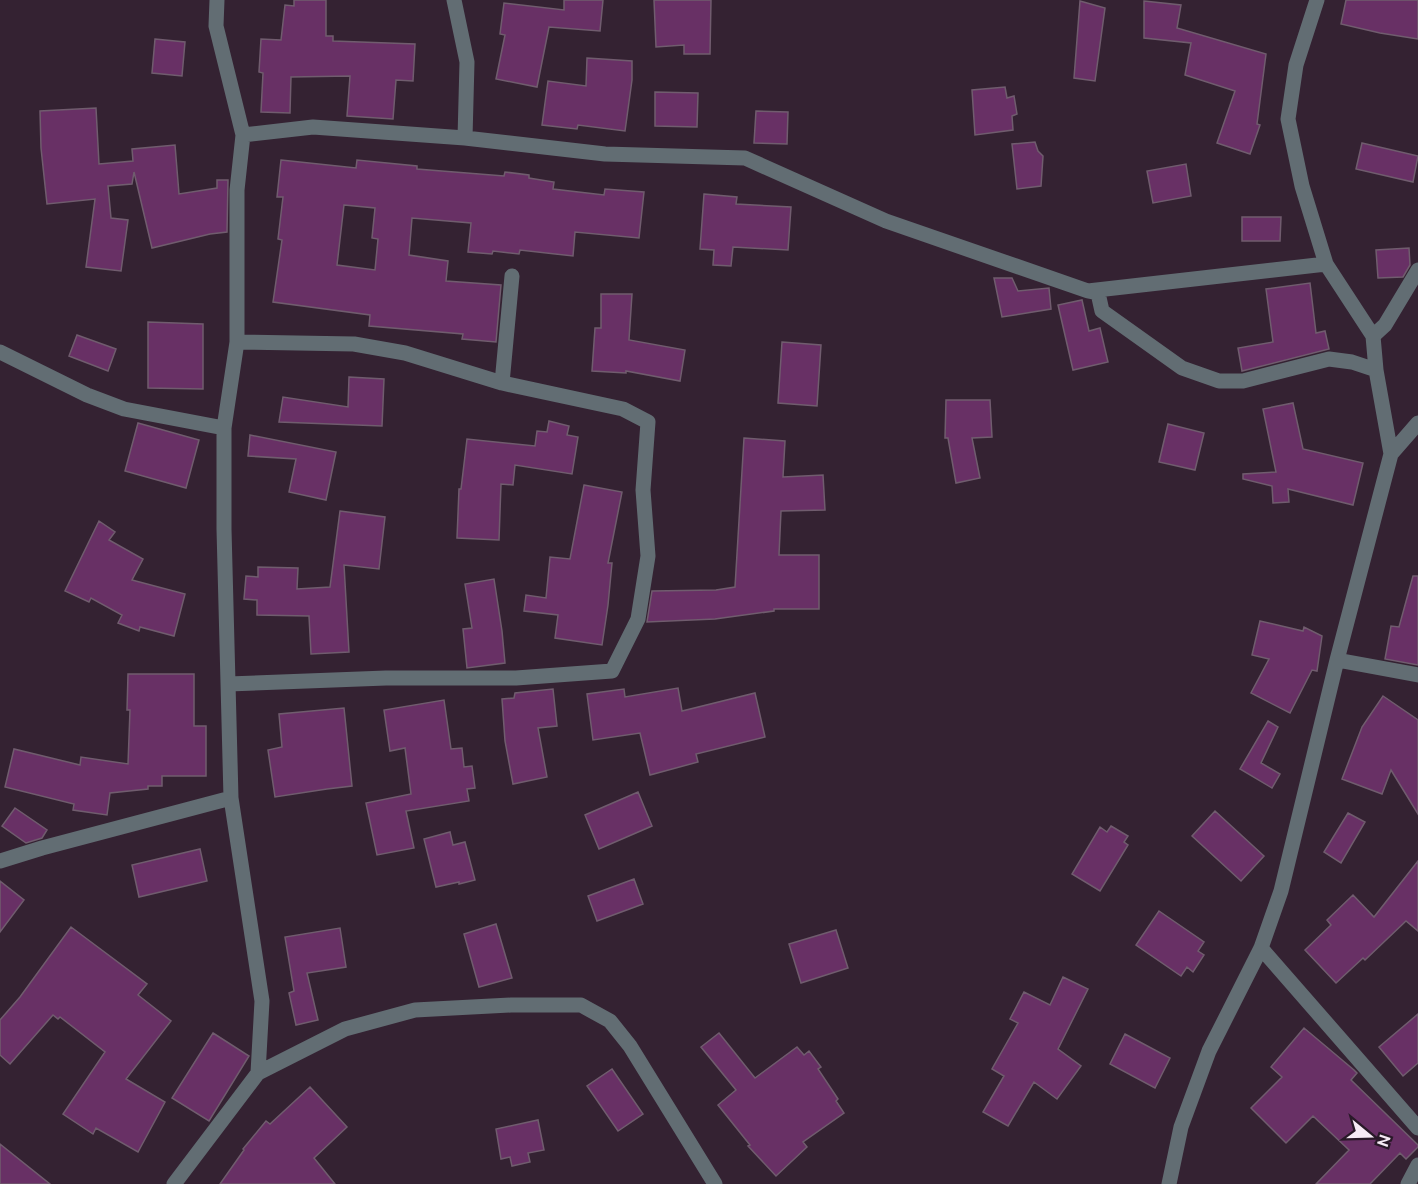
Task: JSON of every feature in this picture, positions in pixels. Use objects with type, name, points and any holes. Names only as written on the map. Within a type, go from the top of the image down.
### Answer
[{"type":"street","points":[[217,0],[216,26],[243,135],[237,190],[237,342],[224,428],[224,529],[231,798],[262,1001],[258,1073]]},
{"type":"street","points":[[454,0],[467,62],[465,138]]},
{"type":"street","points":[[1169,1184],[1181,1127],[1209,1051],[1261,948],[1281,891],[1337,660],[1391,454],[1376,370],[1373,336],[1326,264],[1302,186],[1288,119],[1296,65],[1317,0]]},
{"type":"street","points":[[243,135],[313,128],[465,138],[605,154],[745,158],[886,221],[1098,293],[1102,311],[1182,368],[1219,381],[1243,381],[1329,360],[1352,362],[1376,370]]},
{"type":"street","points":[[1088,291],[1326,264]]},
{"type":"street","points":[[1373,336],[1385,325],[1418,270]]},
{"type":"street","points":[[502,383],[512,276]]},
{"type":"street","points":[[228,684],[386,678],[516,678],[612,672],[638,619],[648,556],[643,490],[648,422],[623,409],[502,383],[405,353],[354,344],[237,342]]},
{"type":"street","points":[[0,352],[87,395],[124,409],[224,428]]},
{"type":"street","points":[[1391,454],[1418,423]]},
{"type":"street","points":[[1337,660],[1418,675]]},
{"type":"street","points":[[0,861],[231,798]]},
{"type":"street","points":[[1261,948],[1418,1128]]},
{"type":"street","points":[[174,1184],[258,1073],[345,1029],[415,1010],[511,1005],[580,1005],[610,1021],[630,1046],[716,1184]]},
{"type":"street","points":[[1408,1184],[1418,1165]]},
{"type":"building","points":[[294,0],[326,0],[326,36],[333,36],[333,41],[415,44],[413,81],[396,80],[393,119],[347,116],[350,76],[291,77],[290,113],[261,112],[263,73],[259,72],[261,39],[281,40],[285,5],[294,6]]},
{"type":"building","points":[[564,0],[603,0],[600,31],[549,27],[537,87],[496,79],[505,35],[500,34],[504,3],[564,10]]},
{"type":"building","points":[[654,0],[711,0],[710,54],[684,54],[684,45],[656,47]]},
{"type":"building","points":[[1346,0],[1418,0],[1418,39],[1341,24]]},
{"type":"building","points":[[1080,1],[1105,8],[1095,81],[1074,78]]},
{"type":"building","points":[[1144,1],[1181,5],[1177,28],[1266,54],[1257,124],[1260,125],[1250,154],[1217,143],[1235,91],[1185,75],[1191,43],[1144,38]]},
{"type":"building","points":[[155,39],[185,42],[182,76],[152,73]]},
{"type":"building","points":[[587,58],[632,61],[632,80],[625,131],[578,125],[577,129],[542,125],[548,81],[586,86]]},
{"type":"building","points":[[1005,87],[1007,98],[1014,96],[1017,114],[1012,116],[1013,130],[975,135],[972,90]]},
{"type":"building","points":[[655,92],[698,93],[697,127],[655,126]]},
{"type":"building","points":[[96,108],[99,164],[133,161],[132,149],[175,145],[179,194],[217,188],[217,180],[228,180],[227,232],[152,248],[134,172],[132,184],[108,186],[111,218],[128,220],[121,271],[86,267],[95,199],[47,204],[40,111]]},
{"type":"building","points":[[756,111],[788,112],[787,144],[754,143]]},
{"type":"building","points":[[1035,142],[1038,151],[1043,156],[1041,186],[1017,189],[1012,144]]},
{"type":"building","points":[[1362,143],[1418,156],[1413,182],[1356,169]]},
{"type":"building","points":[[281,160],[356,168],[357,160],[417,166],[417,169],[504,176],[505,172],[529,175],[529,178],[554,182],[553,189],[604,195],[605,189],[644,192],[639,238],[575,232],[573,256],[520,250],[519,254],[493,251],[492,254],[468,252],[471,223],[412,218],[409,255],[448,261],[446,281],[501,285],[496,342],[462,339],[463,334],[369,326],[370,315],[273,302],[282,240],[278,239],[283,197],[277,197]],"holes":[[[344,205],[375,208],[372,238],[378,239],[375,270],[337,265]]]},
{"type":"building","points":[[1186,164],[1191,196],[1153,203],[1147,171]]},
{"type":"building","points":[[704,194],[737,197],[736,204],[791,207],[788,250],[733,247],[731,266],[713,265],[714,250],[700,249]]},
{"type":"building","points":[[1242,217],[1281,217],[1280,241],[1242,241]]},
{"type":"building","points":[[1409,248],[1410,265],[1403,277],[1378,278],[1376,250]]},
{"type":"building","points":[[994,278],[1012,278],[1018,291],[1049,288],[1051,309],[1002,317]]},
{"type":"building","points":[[1310,283],[1316,333],[1325,331],[1329,349],[1242,371],[1238,348],[1273,342],[1266,289]]},
{"type":"building","points":[[601,294],[632,294],[629,340],[685,350],[680,381],[626,371],[626,373],[592,371],[595,328],[601,328]]},
{"type":"building","points":[[1082,300],[1089,331],[1100,328],[1108,362],[1073,370],[1058,305]]},
{"type":"building","points":[[148,322],[203,324],[203,389],[148,388]]},
{"type":"building","points":[[77,335],[116,349],[108,371],[69,356]]},
{"type":"building","points":[[782,342],[821,345],[817,406],[778,403]]},
{"type":"building","points":[[349,377],[384,379],[382,426],[279,422],[283,397],[348,407]]},
{"type":"building","points":[[946,400],[990,400],[992,437],[972,438],[980,478],[956,483],[948,438],[945,438]]},
{"type":"building","points":[[1293,403],[1303,449],[1363,463],[1353,505],[1288,489],[1289,502],[1273,503],[1272,486],[1243,479],[1243,474],[1276,472],[1263,409]]},
{"type":"building","points":[[549,421],[569,426],[567,435],[578,437],[572,474],[515,465],[513,485],[501,484],[499,540],[457,538],[459,489],[461,489],[467,439],[535,446],[537,431],[547,432]]},
{"type":"building","points":[[138,423],[199,440],[186,488],[125,471]]},
{"type":"building","points":[[1168,424],[1204,433],[1195,470],[1159,462]]},
{"type":"building","points":[[250,435],[336,452],[326,500],[289,492],[296,459],[248,456]]},
{"type":"building","points":[[744,438],[785,441],[783,477],[823,475],[825,510],[781,511],[779,555],[819,555],[819,609],[774,609],[774,611],[715,619],[647,622],[652,591],[716,590],[735,587]]},
{"type":"building","points":[[584,485],[622,492],[608,563],[612,563],[602,645],[555,638],[558,615],[524,611],[526,595],[546,598],[550,557],[570,559]]},
{"type":"building","points":[[340,511],[385,517],[379,569],[344,565],[349,652],[311,654],[309,616],[257,615],[257,600],[244,599],[246,576],[258,577],[258,567],[298,568],[297,589],[330,587]]},
{"type":"building","points":[[99,521],[115,532],[109,540],[143,559],[132,580],[185,594],[174,636],[140,627],[139,631],[118,623],[122,615],[91,598],[89,602],[65,591]]},
{"type":"building","points":[[1413,576],[1418,576],[1418,665],[1385,659],[1391,626],[1399,627]]},
{"type":"building","points":[[494,579],[505,663],[467,668],[463,629],[472,628],[465,584]]},
{"type":"building","points":[[1260,621],[1303,631],[1304,627],[1322,636],[1317,671],[1312,670],[1290,713],[1251,693],[1269,659],[1252,655]]},
{"type":"building","points":[[128,674],[194,674],[194,726],[206,726],[206,776],[162,776],[162,786],[148,786],[148,789],[110,793],[107,815],[73,810],[74,804],[5,787],[14,749],[80,765],[81,757],[128,764],[130,710],[127,710]]},
{"type":"building","points":[[678,688],[682,711],[755,693],[765,737],[696,754],[698,762],[650,775],[640,733],[593,740],[587,694],[624,689],[625,697]]},
{"type":"building","points":[[553,689],[557,726],[538,728],[547,777],[513,784],[505,741],[502,699],[514,698],[515,693]]},
{"type":"building","points":[[1383,696],[1418,720],[1418,814],[1391,770],[1382,794],[1342,779],[1362,727]]},
{"type":"building","points":[[444,700],[451,749],[462,748],[464,767],[472,766],[475,788],[467,789],[469,801],[406,811],[414,848],[377,855],[366,803],[411,794],[405,748],[390,751],[384,710]]},
{"type":"building","points":[[344,708],[352,786],[275,797],[268,750],[282,747],[279,714]]},
{"type":"building","points":[[1268,721],[1278,727],[1261,763],[1280,774],[1272,788],[1240,769]]},
{"type":"building","points":[[638,792],[652,826],[599,849],[585,815]]},
{"type":"building","points":[[15,808],[47,830],[42,838],[26,843],[2,826]]},
{"type":"building","points":[[1215,811],[1264,856],[1241,881],[1192,836]]},
{"type":"building","points":[[1348,813],[1365,822],[1341,863],[1324,852]]},
{"type":"building","points":[[1111,826],[1128,836],[1124,842],[1128,845],[1100,891],[1072,874],[1100,827],[1107,832]]},
{"type":"building","points":[[450,832],[453,845],[465,842],[475,880],[436,887],[424,839]]},
{"type":"building","points":[[200,849],[207,881],[139,897],[132,865]]},
{"type":"building","points":[[1418,861],[1418,931],[1406,921],[1365,960],[1363,958],[1336,983],[1305,950],[1331,925],[1327,920],[1353,895],[1374,917]]},
{"type":"building","points":[[634,879],[643,904],[597,921],[588,896]]},
{"type":"building","points":[[0,881],[24,900],[0,932]]},
{"type":"building","points":[[1159,911],[1204,942],[1198,951],[1204,955],[1193,972],[1187,967],[1181,976],[1136,945]]},
{"type":"building","points":[[496,924],[512,978],[479,987],[464,934]]},
{"type":"building","points":[[71,927],[147,984],[138,995],[171,1021],[126,1079],[165,1102],[138,1152],[96,1128],[93,1134],[63,1114],[105,1052],[60,1017],[58,1019],[53,1015],[10,1064],[0,1055],[0,1020],[20,997]]},
{"type":"building","points":[[340,928],[346,967],[307,973],[318,1020],[296,1025],[289,993],[294,991],[285,937]]},
{"type":"building","points":[[836,930],[848,968],[801,983],[789,944]]},
{"type":"building","points":[[1063,977],[1088,989],[1058,1049],[1081,1066],[1057,1099],[1034,1082],[1008,1126],[983,1112],[1004,1076],[992,1069],[1018,1023],[1010,1019],[1024,992],[1050,1005]]},
{"type":"building","points":[[1418,1014],[1418,1063],[1403,1076],[1379,1047]]},
{"type":"building","points":[[1304,1028],[1357,1073],[1351,1080],[1418,1145],[1406,1159],[1400,1153],[1370,1184],[1316,1184],[1349,1150],[1313,1116],[1286,1143],[1251,1108],[1282,1077],[1271,1067]]},
{"type":"building","points":[[213,1033],[249,1056],[209,1121],[172,1098]]},
{"type":"building","points":[[719,1033],[755,1078],[797,1047],[804,1055],[809,1051],[821,1067],[818,1069],[838,1099],[836,1101],[844,1113],[803,1142],[807,1147],[776,1176],[748,1146],[750,1145],[718,1105],[736,1090],[701,1047]]},
{"type":"building","points":[[1125,1034],[1170,1058],[1155,1088],[1110,1064]]},
{"type":"building","points":[[612,1069],[643,1114],[618,1131],[587,1086]]},
{"type":"building","points":[[310,1087],[347,1127],[314,1158],[335,1184],[220,1184],[243,1149],[266,1121],[270,1124]]},
{"type":"building","points":[[538,1120],[544,1150],[528,1153],[530,1162],[512,1166],[510,1157],[501,1159],[496,1129]]},
{"type":"building","points":[[0,1144],[50,1184],[0,1184]]}]
